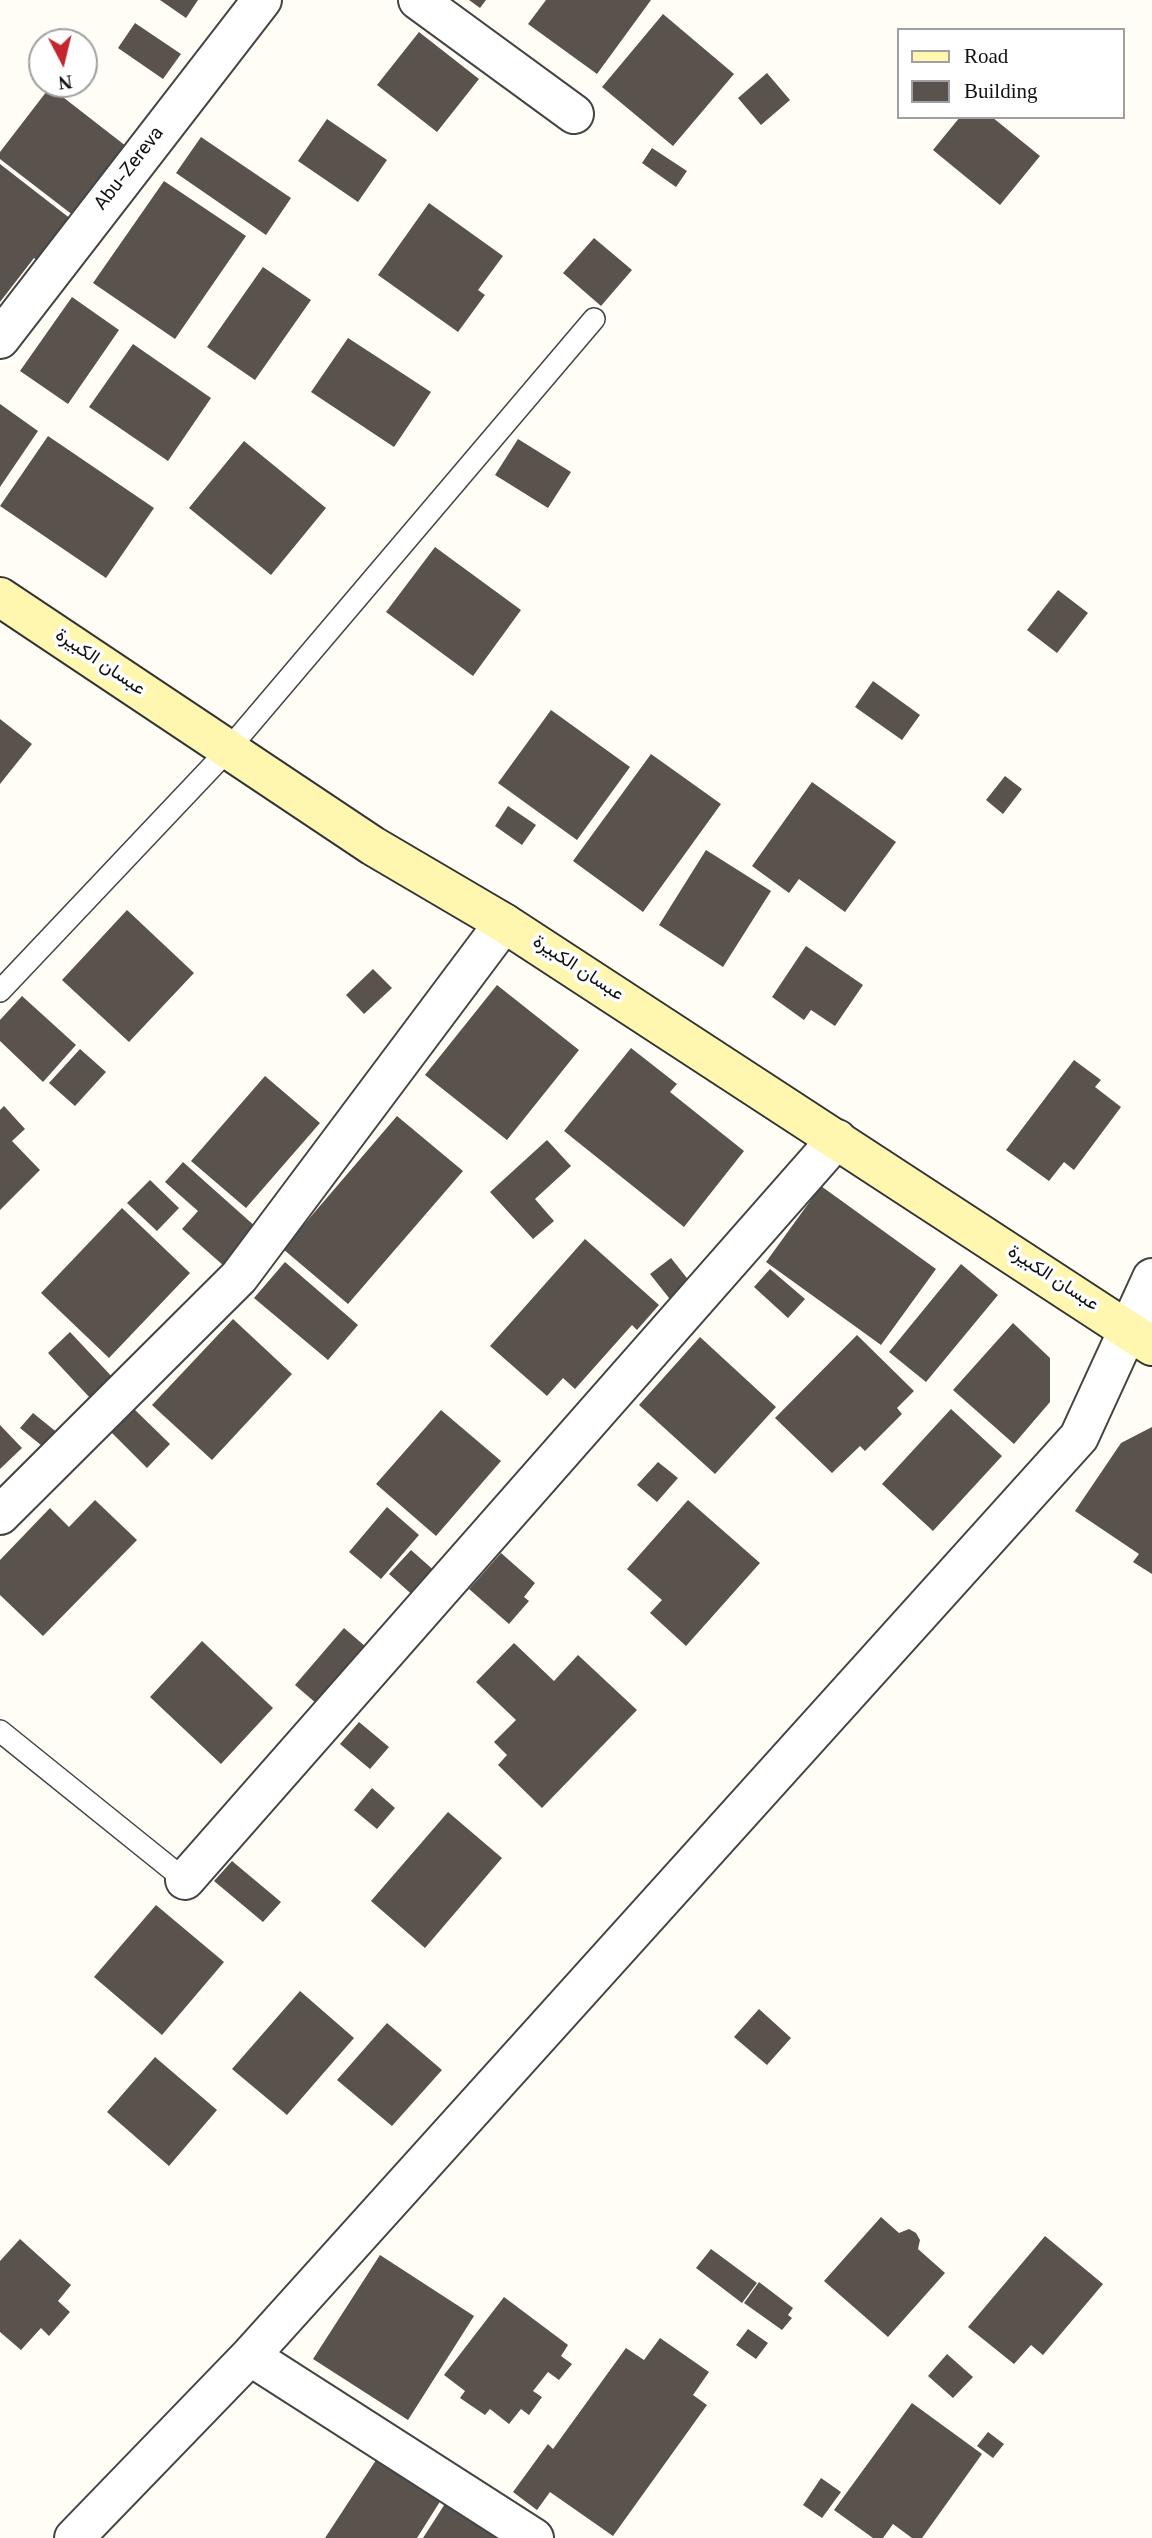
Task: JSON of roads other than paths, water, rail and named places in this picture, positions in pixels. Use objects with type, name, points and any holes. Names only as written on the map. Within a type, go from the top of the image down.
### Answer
[{"type":"main road","name":"عبسان الكبيرة","points":[[0,597],[373,846],[504,923],[1140,1338]]},
{"type":"street","name":"Abu-Zereva","points":[[0,339],[262,0]]},
{"type":"street","points":[[418,0],[573,114]]},
{"type":"street","points":[[0,1515],[239,1277],[504,923]]},
{"type":"street","points":[[185,1880],[837,1139]]},
{"type":"street","points":[[74,2538],[250,2356],[1079,1437],[1140,1338],[1152,1279]]},
{"type":"street","points":[[250,2356],[534,2538]]},
{"type":"lane","points":[[0,992],[227,751],[594,319]]},
{"type":"lane","points":[[0,1731],[185,1880]]}]
